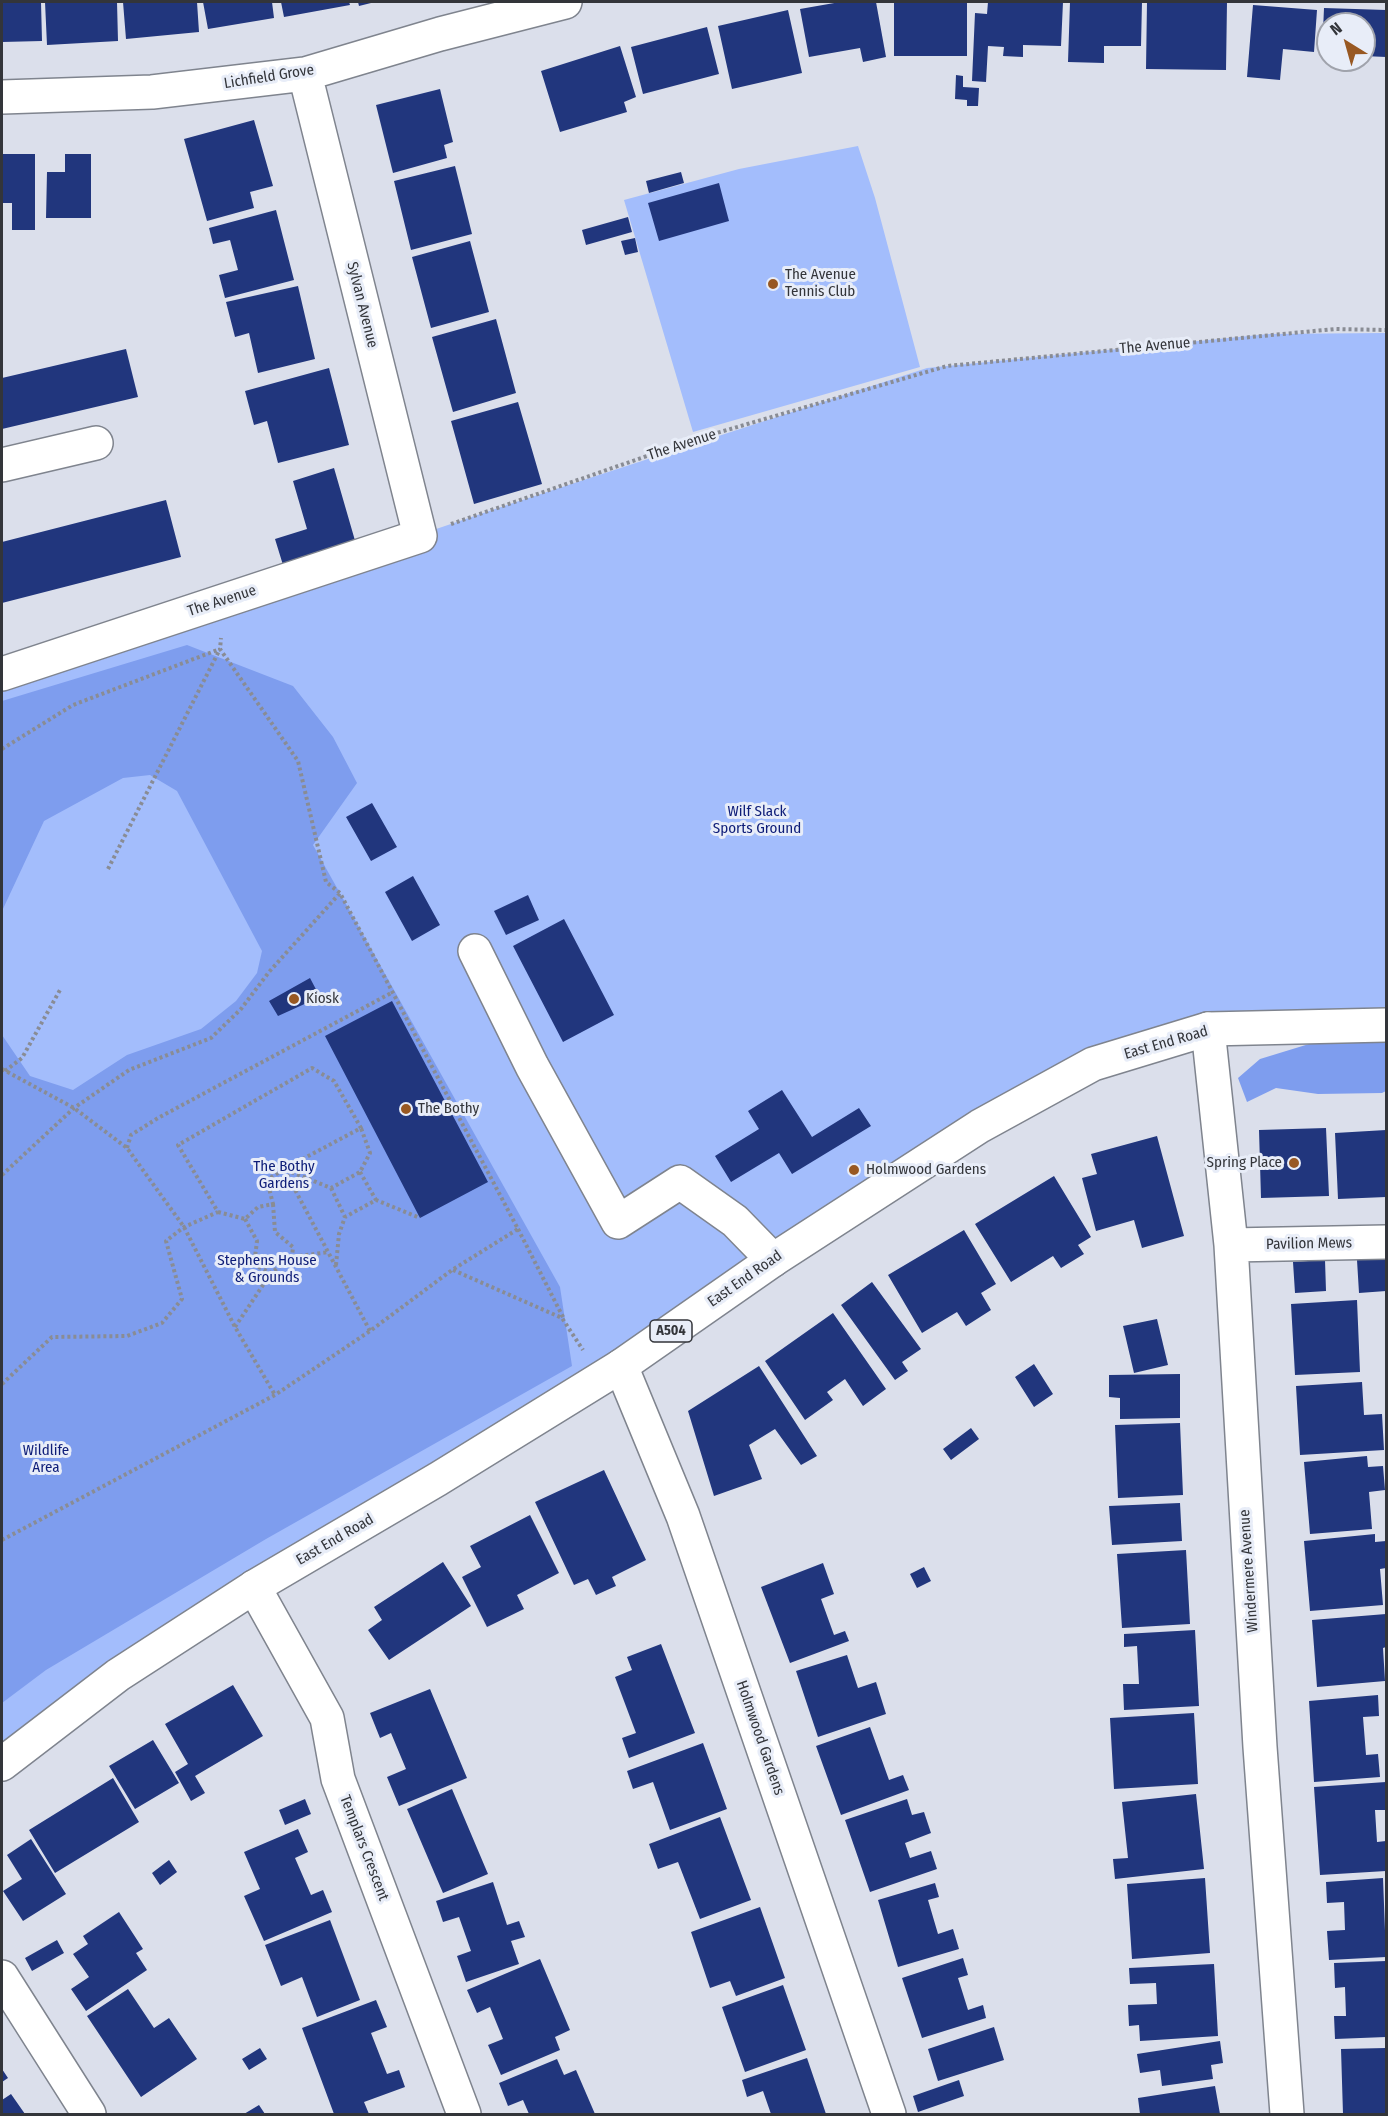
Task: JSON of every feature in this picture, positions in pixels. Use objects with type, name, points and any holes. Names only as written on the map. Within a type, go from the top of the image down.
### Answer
[{"type":"street","name":"Lichfield Grove","points":[[2,97],[152,93],[305,74],[440,34],[565,2]]},
{"type":"street","name":"Sylvan Avenue","points":[[305,74],[420,536]]},
{"type":"street","points":[[2,465],[96,443]]},
{"type":"street","name":"The Avenue","points":[[2,674],[420,536]]},
{"type":"street","points":[[475,951],[532,1066],[618,1222],[680,1182],[735,1221],[773,1260]]},
{"type":"street","name":"East End Road","points":[[2,1764],[118,1675],[254,1587],[438,1479],[609,1373],[773,1260],[980,1126],[1093,1064],[1208,1029],[1386,1025]]},
{"type":"street","name":"Windermere Avenue","points":[[1208,1029],[1231,1245],[1258,1724],[1287,2115]]},
{"type":"street","name":"Pavilion Mews","points":[[1231,1245],[1386,1242]]},
{"type":"street","name":"Holmwood Gardens","points":[[609,1373],[683,1516],[889,2115]]},
{"type":"street","name":"Templars Crescent","points":[[254,1587],[327,1718],[338,1779],[464,2115]]},
{"type":"street","points":[[2,1977],[90,2115]]},
{"type":"path","name":"The Avenue","points":[[420,536],[696,439],[947,366],[1335,330],[1386,330]]},
{"type":"path","points":[[108,868],[220,649],[222,626]]},
{"type":"path","points":[[2,749],[73,705],[220,649]]},
{"type":"path","points":[[220,649],[297,761],[326,882],[340,893],[565,1319]]},
{"type":"path","points":[[2,1175],[74,1108],[129,1070],[211,1038],[241,1009],[269,972],[340,893]]},
{"type":"path","points":[[60,990],[22,1058],[3,1070],[74,1108],[127,1148],[184,1227],[235,1327],[275,1395]]},
{"type":"path","points":[[127,1148],[131,1135],[158,1118],[393,992]]},
{"type":"path","points":[[218,1212],[178,1145],[312,1068],[334,1081],[361,1128],[370,1152],[360,1172],[331,1188]]},
{"type":"path","points":[[292,1257],[293,1247],[276,1232],[273,1204],[267,1180],[361,1128]]},
{"type":"path","points":[[284,1169],[331,1188],[345,1217]]},
{"type":"path","points":[[284,1169],[370,1331]]},
{"type":"path","points":[[360,1172],[376,1200],[420,1218]]},
{"type":"path","points":[[336,1266],[339,1234],[345,1217],[376,1200]]},
{"type":"path","points":[[244,1219],[258,1207],[273,1204]]},
{"type":"path","points":[[2,1384],[52,1337],[127,1336],[162,1323],[182,1299],[166,1240],[184,1227],[218,1212],[244,1219],[257,1242],[254,1265],[272,1273]]},
{"type":"path","points":[[2,1540],[275,1395],[370,1331],[452,1270],[518,1229]]},
{"type":"path","points":[[235,1327],[272,1273],[292,1257],[329,1252]]},
{"type":"path","points":[[452,1270],[562,1318],[585,1353],[609,1373]]},
{"type":"green space","name":"The Avenue Tennis Club","points":[[858,146],[875,198],[920,367],[693,432],[624,200],[739,169]]},
{"type":"green space","name":"Wilf Slack Sports Ground","points":[[1386,333],[1386,1022],[1093,1063],[2,1765],[2,676],[507,505],[927,368],[1269,334]]},
{"type":"green space","name":"Stephens House & Grounds","points":[[187,645],[293,686],[333,737],[357,783],[313,845],[560,1287],[572,1366],[266,1539],[46,1670],[2,1703],[2,1035],[30,1076],[73,1090],[127,1055],[201,1029],[236,1001],[257,973],[262,951],[177,791],[150,775],[123,778],[44,821],[2,911],[2,701]]},
{"type":"green space","points":[[1386,1040],[1386,1091],[1382,1093],[1318,1094],[1276,1088],[1247,1102],[1238,1078],[1260,1059],[1309,1044]]},
{"type":"building","points":[[2,2],[41,2],[42,41],[2,42]]},
{"type":"building","points":[[45,2],[117,2],[118,41],[47,45]]},
{"type":"building","points":[[123,2],[197,2],[199,32],[126,39]]},
{"type":"building","points":[[203,2],[272,2],[274,18],[208,29]]},
{"type":"building","points":[[281,2],[349,2],[350,5],[284,17]]},
{"type":"building","points":[[358,2],[375,2],[359,6]]},
{"type":"building","points":[[840,2],[876,2],[886,57],[863,62],[860,48],[809,57],[800,9]]},
{"type":"building","points":[[894,2],[967,2],[967,56],[894,56]]},
{"type":"building","points":[[988,2],[1063,2],[1061,46],[1023,45],[1023,57],[1003,56],[1004,47],[988,46],[986,82],[972,81],[975,13],[987,14]]},
{"type":"building","points":[[1070,2],[1142,2],[1141,46],[1104,46],[1104,63],[1068,62]]},
{"type":"building","points":[[1147,2],[1227,2],[1226,70],[1146,69]]},
{"type":"building","points":[[1253,5],[1317,10],[1314,52],[1283,49],[1280,80],[1247,77]]},
{"type":"building","points":[[1324,8],[1386,10],[1386,57],[1376,57],[1376,12],[1324,12]]},
{"type":"building","points":[[788,10],[802,73],[732,89],[718,26]]},
{"type":"building","points":[[707,27],[719,74],[643,94],[631,47]]},
{"type":"building","points":[[620,46],[636,97],[624,102],[627,112],[560,132],[541,71]]},
{"type":"building","points":[[956,75],[963,76],[963,87],[979,88],[978,106],[967,106],[967,100],[955,99]]},
{"type":"building","points":[[440,89],[453,142],[444,145],[447,158],[393,173],[376,105]]},
{"type":"building","points":[[254,120],[273,186],[250,192],[254,208],[207,221],[184,139]]},
{"type":"building","points":[[2,154],[35,154],[35,230],[12,230],[12,203],[2,203]]},
{"type":"building","points":[[65,154],[91,154],[91,218],[46,218],[47,172],[65,172]]},
{"type":"building","points":[[455,166],[472,234],[411,250],[394,181]]},
{"type":"building","points":[[681,172],[684,183],[649,193],[646,181]]},
{"type":"building","points":[[719,183],[729,221],[659,241],[648,203]]},
{"type":"building","points":[[276,210],[294,280],[225,298],[219,275],[238,270],[230,240],[213,244],[209,228]]},
{"type":"building","points":[[628,217],[632,232],[586,245],[582,230]]},
{"type":"building","points":[[635,238],[638,252],[625,255],[621,241]]},
{"type":"building","points":[[470,241],[489,312],[431,328],[412,257]]},
{"type":"building","points":[[298,286],[315,359],[258,373],[249,333],[235,337],[226,302]]},
{"type":"building","points":[[496,319],[516,393],[453,412],[432,337]]},
{"type":"building","points":[[126,349],[138,397],[2,429],[2,378]]},
{"type":"building","points":[[329,368],[349,445],[278,463],[267,421],[254,425],[245,391]]},
{"type":"building","points":[[518,402],[542,484],[474,504],[451,421]]},
{"type":"building","points":[[334,468],[356,544],[283,565],[275,539],[307,529],[293,481]]},
{"type":"building","points":[[166,500],[181,557],[2,603],[2,542]]},
{"type":"building","points":[[372,803],[397,847],[371,861],[346,817]]},
{"type":"building","points":[[413,876],[440,925],[412,941],[385,892]]},
{"type":"building","points":[[528,895],[539,920],[506,935],[494,911]]},
{"type":"building","points":[[564,919],[614,1015],[563,1042],[513,946]]},
{"type":"building","name":"Kiosk","points":[[310,978],[320,997],[278,1016],[269,1001]]},
{"type":"building","name":"The Bothy","points":[[392,1001],[488,1182],[420,1218],[325,1036]]},
{"type":"building","points":[[782,1090],[812,1137],[859,1108],[871,1126],[792,1174],[779,1153],[731,1182],[715,1156],[759,1129],[748,1111]]},
{"type":"building","name":"Spring Place","points":[[1326,1128],[1329,1196],[1261,1198],[1259,1130]]},
{"type":"building","points":[[1386,1130],[1386,1197],[1338,1199],[1335,1133]]},
{"type":"building","points":[[1157,1136],[1184,1236],[1142,1248],[1134,1220],[1096,1231],[1082,1178],[1097,1174],[1091,1154]]},
{"type":"building","points":[[1054,1176],[1091,1237],[1078,1245],[1084,1254],[1061,1268],[1053,1256],[1011,1282],[975,1224]]},
{"type":"building","points":[[964,1230],[996,1284],[981,1293],[991,1310],[966,1326],[957,1312],[922,1333],[888,1275]]},
{"type":"building","points":[[1386,1258],[1386,1291],[1359,1293],[1357,1260]]},
{"type":"building","points":[[1325,1260],[1326,1291],[1295,1293],[1293,1262]]},
{"type":"building","points":[[872,1282],[921,1349],[902,1362],[908,1371],[895,1380],[841,1305]]},
{"type":"building","points":[[1357,1300],[1360,1372],[1295,1375],[1291,1304]]},
{"type":"building","points":[[833,1313],[886,1389],[863,1406],[845,1379],[827,1392],[833,1400],[805,1420],[765,1361]]},
{"type":"building","points":[[1157,1319],[1168,1365],[1134,1373],[1123,1326]]},
{"type":"building","points":[[1034,1364],[1053,1394],[1034,1407],[1015,1377]]},
{"type":"building","points":[[759,1366],[817,1456],[801,1465],[775,1429],[749,1445],[762,1479],[714,1496],[688,1411]]},
{"type":"building","points":[[1180,1374],[1180,1418],[1120,1419],[1120,1398],[1109,1397],[1109,1375]]},
{"type":"building","points":[[1362,1382],[1364,1415],[1382,1414],[1384,1450],[1300,1455],[1296,1386]]},
{"type":"building","points":[[1180,1423],[1183,1495],[1118,1498],[1115,1425]]},
{"type":"building","points":[[971,1428],[979,1439],[951,1460],[943,1449]]},
{"type":"building","points":[[1367,1456],[1368,1467],[1383,1466],[1385,1490],[1369,1492],[1372,1529],[1310,1534],[1304,1462]]},
{"type":"building","points":[[604,1470],[646,1560],[612,1577],[616,1586],[596,1595],[588,1579],[574,1585],[535,1502]]},
{"type":"building","points":[[1180,1503],[1182,1541],[1112,1545],[1109,1506]]},
{"type":"building","points":[[530,1515],[559,1573],[517,1595],[524,1609],[487,1627],[462,1577],[481,1567],[470,1546]]},
{"type":"building","points":[[1375,1534],[1375,1542],[1386,1541],[1386,1568],[1380,1569],[1383,1605],[1310,1611],[1304,1541]]},
{"type":"building","points":[[1186,1550],[1190,1624],[1122,1628],[1117,1554]]},
{"type":"building","points":[[443,1562],[471,1606],[389,1660],[368,1630],[382,1620],[374,1607]]},
{"type":"building","points":[[823,1563],[834,1594],[821,1599],[834,1635],[845,1631],[849,1641],[790,1663],[761,1587]]},
{"type":"building","points":[[924,1567],[931,1581],[917,1588],[910,1574]]},
{"type":"building","points":[[1386,1614],[1386,1647],[1383,1648],[1385,1681],[1317,1687],[1312,1620]]},
{"type":"building","points":[[1195,1630],[1199,1706],[1124,1710],[1123,1684],[1139,1684],[1137,1646],[1124,1647],[1124,1634]]},
{"type":"building","points":[[661,1644],[695,1733],[629,1758],[622,1738],[636,1733],[615,1677],[632,1670],[627,1657]]},
{"type":"building","points":[[847,1655],[858,1688],[876,1682],[886,1714],[818,1737],[796,1671]]},
{"type":"building","points":[[233,1685],[263,1736],[195,1776],[205,1793],[191,1801],[175,1772],[188,1764],[165,1724]]},
{"type":"building","points":[[430,1689],[467,1778],[399,1806],[387,1777],[406,1769],[391,1733],[380,1738],[370,1713]]},
{"type":"building","points":[[1378,1695],[1379,1716],[1363,1717],[1366,1755],[1378,1754],[1380,1777],[1314,1782],[1309,1701]]},
{"type":"building","points":[[1194,1713],[1198,1784],[1114,1789],[1110,1718]]},
{"type":"building","points":[[870,1727],[889,1780],[903,1775],[909,1790],[841,1815],[816,1746]]},
{"type":"building","points":[[153,1740],[179,1783],[135,1809],[109,1766]]},
{"type":"building","points":[[703,1743],[727,1809],[670,1830],[653,1782],[633,1789],[627,1771]]},
{"type":"building","points":[[113,1778],[139,1822],[55,1873],[29,1830]]},
{"type":"building","points":[[1386,1782],[1386,1810],[1375,1810],[1377,1842],[1386,1841],[1386,1871],[1320,1875],[1314,1787]]},
{"type":"building","points":[[452,1789],[488,1874],[443,1893],[407,1809]]},
{"type":"building","points":[[1196,1794],[1204,1869],[1115,1879],[1113,1859],[1128,1858],[1122,1802]]},
{"type":"building","points":[[305,1799],[311,1814],[285,1825],[279,1810]]},
{"type":"building","points":[[907,1799],[912,1815],[924,1812],[931,1833],[905,1843],[910,1858],[931,1851],[937,1869],[870,1892],[845,1820]]},
{"type":"building","points":[[720,1817],[751,1900],[700,1919],[678,1862],[658,1869],[649,1844]]},
{"type":"building","points":[[298,1829],[308,1852],[295,1858],[311,1895],[323,1890],[332,1912],[264,1941],[244,1896],[260,1889],[244,1852]]},
{"type":"building","points":[[31,1839],[66,1894],[23,1921],[3,1891],[22,1879],[7,1855]]},
{"type":"building","points":[[169,1860],[177,1872],[160,1885],[152,1873]]},
{"type":"building","points":[[1205,1878],[1210,1953],[1132,1959],[1127,1884]]},
{"type":"building","points":[[1383,1878],[1386,1957],[1329,1960],[1327,1931],[1345,1930],[1344,1902],[1327,1903],[1326,1882]]},
{"type":"building","points":[[493,1882],[507,1925],[519,1921],[525,1937],[511,1941],[519,1964],[466,1982],[457,1956],[471,1951],[459,1917],[443,1922],[436,1901]]},
{"type":"building","points":[[935,1883],[939,1897],[928,1900],[938,1934],[953,1929],[959,1949],[898,1967],[878,1900]]},
{"type":"building","points":[[760,1907],[785,1978],[736,1996],[730,1981],[710,1988],[691,1932]]},
{"type":"building","points":[[119,1912],[143,1949],[136,1953],[147,1970],[86,2011],[71,1989],[89,1977],[73,1954],[88,1944],[83,1936]]},
{"type":"building","points":[[330,1920],[360,2000],[317,2017],[302,1977],[281,1986],[265,1945]]},
{"type":"building","points":[[57,1940],[64,1953],[32,1971],[25,1958]]},
{"type":"building","points":[[963,1958],[968,1975],[958,1978],[968,2010],[983,2005],[986,2018],[922,2038],[902,1978]]},
{"type":"building","points":[[540,1959],[570,2030],[555,2037],[560,2050],[501,2075],[488,2045],[503,2039],[490,2007],[477,2013],[467,1990]]},
{"type":"building","points":[[1386,1961],[1386,2037],[1335,2039],[1334,2016],[1346,2016],[1345,1987],[1335,1988],[1334,1963]]},
{"type":"building","points":[[1214,1964],[1218,2036],[1140,2041],[1139,2025],[1129,2026],[1128,2005],[1157,2004],[1156,1983],[1130,1984],[1129,1968]]},
{"type":"building","points":[[783,1985],[806,2050],[745,2072],[722,2007]]},
{"type":"building","points":[[128,1989],[154,2028],[169,2018],[197,2059],[141,2097],[87,2016]]},
{"type":"building","points":[[376,2000],[387,2027],[371,2033],[387,2074],[399,2070],[405,2087],[364,2102],[369,2114],[334,2114],[302,2028]]},
{"type":"building","points":[[994,2027],[1004,2060],[938,2081],[928,2049]]},
{"type":"building","points":[[1220,2041],[1223,2063],[1211,2065],[1213,2079],[1162,2086],[1160,2070],[1140,2073],[1137,2054]]},
{"type":"building","points":[[260,2048],[267,2059],[249,2070],[242,2059]]},
{"type":"building","points":[[1386,2048],[1386,2114],[1343,2114],[1341,2049]]},
{"type":"building","points":[[807,2058],[826,2114],[771,2114],[763,2091],[747,2097],[742,2080]]},
{"type":"building","points":[[557,2059],[564,2075],[576,2070],[595,2114],[529,2114],[523,2100],[508,2106],[499,2083]]},
{"type":"building","points":[[2,2069],[8,2078],[2,2082]]},
{"type":"building","points":[[959,2080],[964,2096],[918,2112],[913,2096]]},
{"type":"building","points":[[1215,2086],[1220,2114],[1140,2114],[1138,2098]]},
{"type":"building","points":[[11,2094],[25,2114],[2,2114],[2,2100]]},
{"type":"building","points":[[259,2105],[265,2114],[244,2114]]},
{"type":"place","name":"The Avenue Tennis Club","points":[[773,284]]},
{"type":"place","name":"Kiosk","points":[[294,999]]},
{"type":"place","name":"The Bothy","points":[[406,1109]]},
{"type":"place","name":"Spring Place","points":[[1294,1163]]},
{"type":"place","name":"Holmwood Gardens","points":[[854,1170]]},
{"type":"park label","name":"The Bothy Gardens","points":[[284,1176]]},
{"type":"park label","name":"Wildlife Area","points":[[46,1460]]}]
